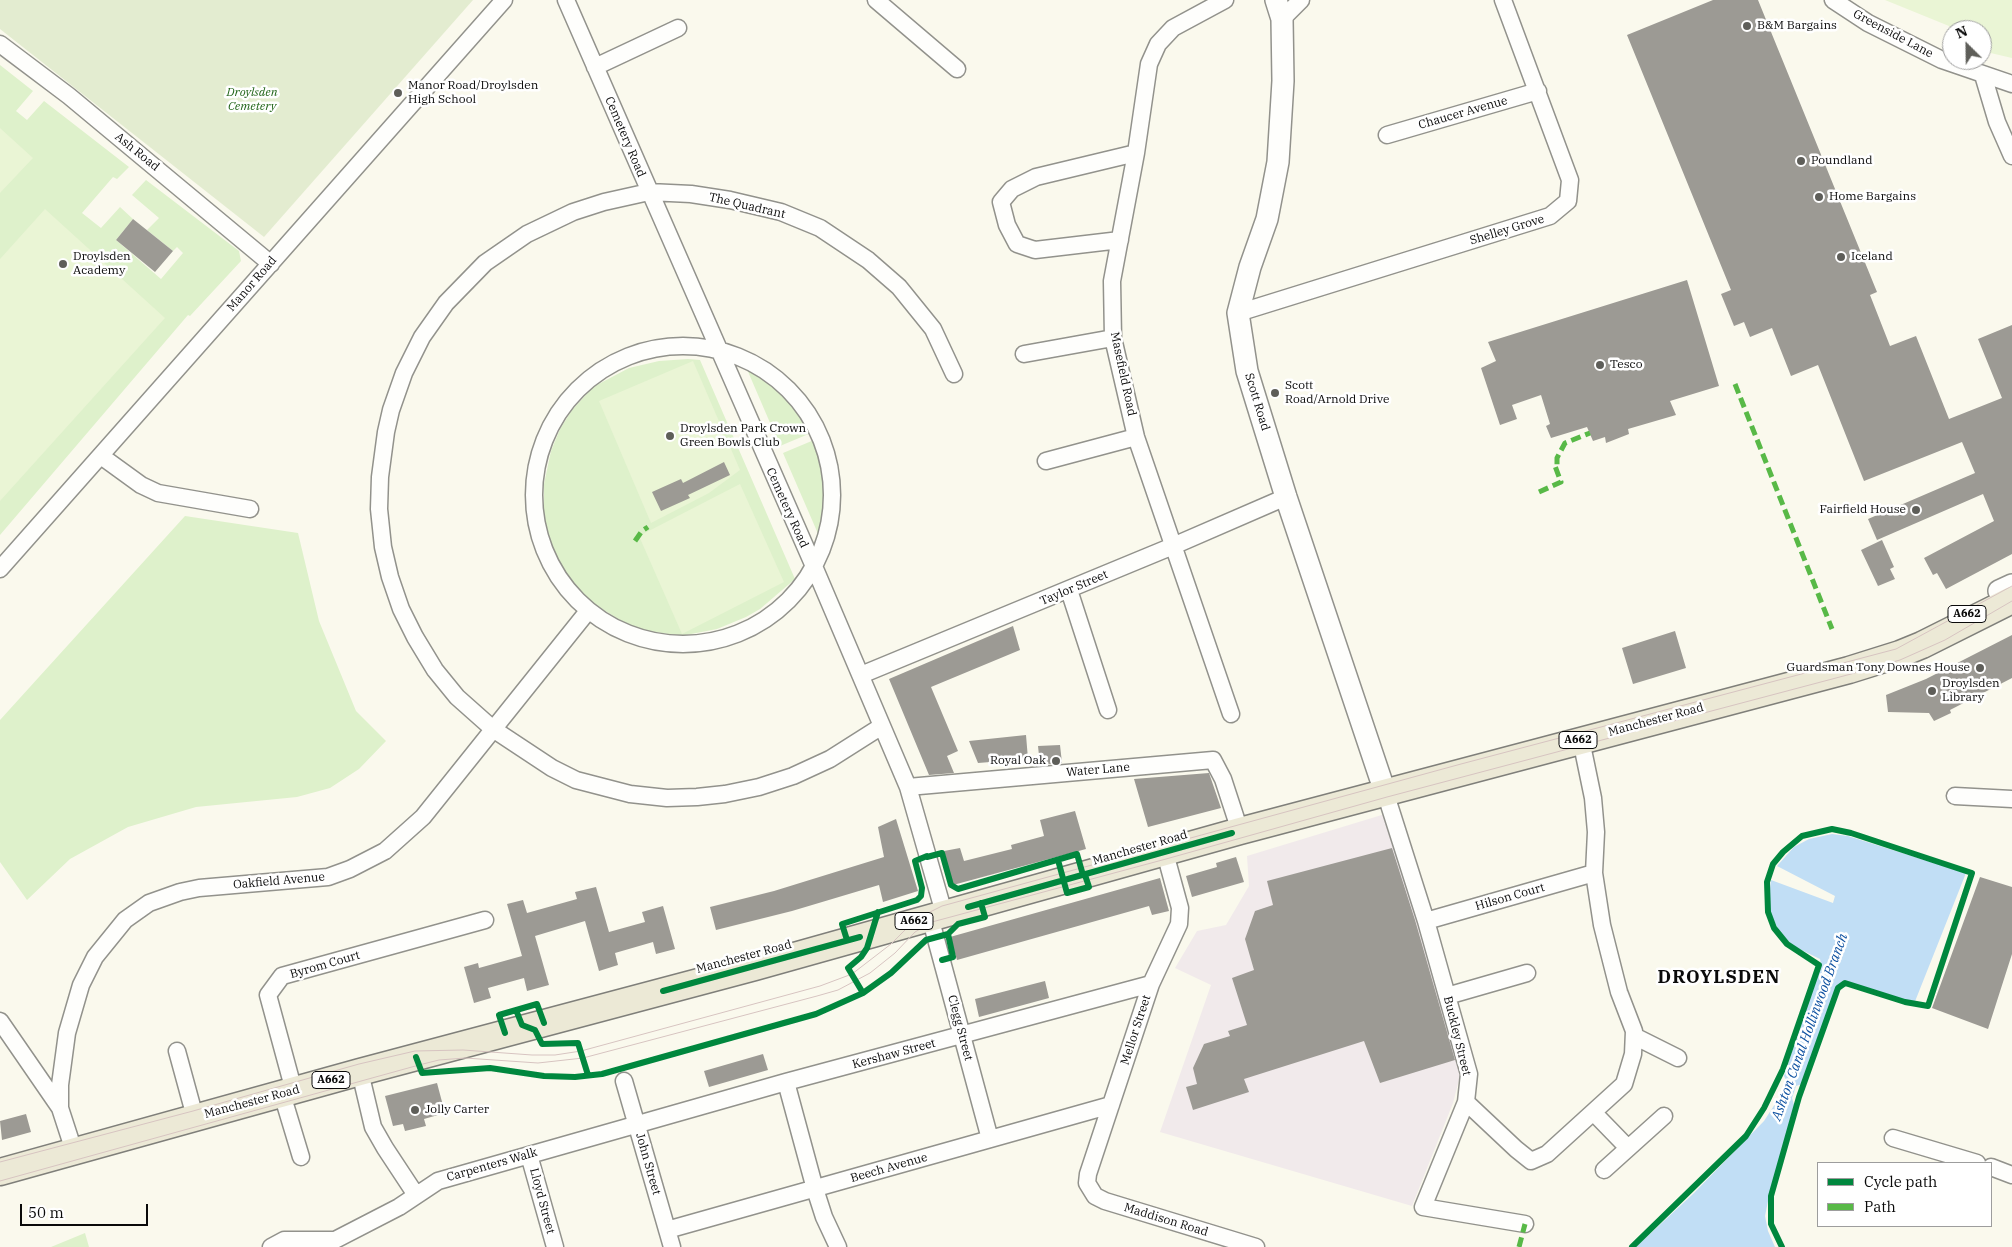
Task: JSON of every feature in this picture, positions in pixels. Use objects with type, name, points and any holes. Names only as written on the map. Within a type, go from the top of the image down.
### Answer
[{"type":"main road","name":"Manchester Road","points":[[0,1172],[360,1072],[755,967],[1240,831],[1849,670],[1922,645],[2009,589]]},
{"type":"street","name":"Manor Road","points":[[0,568],[504,0]]},
{"type":"street","name":"Cemetery Road","points":[[566,0],[816,571],[908,787],[937,915]]},
{"type":"street","points":[[876,0],[957,69]]},
{"type":"street","name":"Masefield Road","points":[[1224,0],[1173,28],[1158,44],[1148,64],[1136,152],[1112,281],[1114,338],[1136,436],[1231,714]]},
{"type":"street","points":[[1279,9],[1301,0]]},
{"type":"street","name":"Shelley Grove","points":[[1238,313],[1550,216],[1568,201],[1570,180],[1503,0]]},
{"type":"street","name":"Greenside Lane","points":[[1833,0],[1868,23],[1942,60],[2012,84]]},
{"type":"street","name":"Scott Road","points":[[1279,9],[1283,81],[1278,162],[1267,219],[1250,267],[1238,313],[1247,371],[1286,497],[1386,792]]},
{"type":"street","points":[[594,67],[678,28]]},
{"type":"street","name":"Ash Road","points":[[0,44],[76,102],[271,264]]},
{"type":"street","points":[[1983,75],[1997,122],[2012,156]]},
{"type":"street","name":"Chaucer Avenue","points":[[1387,135],[1538,91]]},
{"type":"street","points":[[1120,240],[1036,250],[1017,244],[1007,225],[1001,202],[1012,190],[1036,177],[1136,152]]},
{"type":"street","name":"The Quadrant","points":[[882,726],[830,759],[793,776],[759,787],[698,797],[667,798],[630,794],[576,780],[528,754],[493,729],[457,697],[435,670],[401,609],[390,577],[383,547],[379,509],[382,455],[391,410],[404,373],[422,337],[446,303],[485,263],[527,234],[574,212],[604,202],[649,192],[692,194],[730,200],[781,212],[820,228],[868,260],[899,287],[932,329],[954,374]]},
{"type":"street","points":[[1024,354],[1114,338]]},
{"type":"street","points":[[676,349],[718,350],[750,361],[771,373],[807,409],[821,434],[830,462],[834,507],[826,545],[816,571],[788,600],[767,618],[718,639],[692,644],[670,644],[641,638],[610,624],[588,611],[562,586],[552,573],[544,556],[534,511],[536,471],[541,450],[552,423],[582,385],[616,362],[640,354],[676,349]]},
{"type":"street","points":[[1046,461],[1136,436]]},
{"type":"street","points":[[101,456],[141,485],[158,493],[250,509]]},
{"type":"street","name":"Taylor Street","points":[[861,675],[1069,590],[1286,497]]},
{"type":"street","points":[[1069,590],[1108,710]]},
{"type":"street","name":"Oakfield Avenue","points":[[60,1108],[60,1085],[64,1051],[69,1025],[81,986],[95,957],[125,920],[149,903],[180,892],[199,888],[305,880],[328,876],[368,861],[396,842],[423,817],[588,611]]},
{"type":"street","points":[[1466,1102],[1531,1161],[1547,1154],[1624,1084],[1633,1054],[1634,1031],[1619,992],[1602,926],[1594,873],[1596,832],[1593,798],[1581,740]]},
{"type":"street","name":"Water Lane","points":[[908,787],[1213,760],[1223,779],[1240,831]]},
{"type":"street","name":"Buckley Street","points":[[1386,792],[1426,921],[1469,1074],[1466,1102],[1423,1207],[1525,1224]]},
{"type":"street","points":[[1955,796],[2012,799]]},
{"type":"street","name":"Mellor Street","points":[[1105,1201],[1090,1191],[1087,1183],[1088,1174],[1151,984],[1179,924],[1180,908],[1165,853]]},
{"type":"street","name":"Hilson Court","points":[[1426,921],[1594,873]]},
{"type":"street","name":"Clegg Street","points":[[937,915],[962,1035],[990,1139]]},
{"type":"street","name":"Byrom Court","points":[[288,1092],[268,996],[282,976],[485,920]]},
{"type":"street","points":[[1447,996],[1527,972]]},
{"type":"street","name":"Kershaw Street","points":[[637,1124],[1151,984]]},
{"type":"street","points":[[0,1021],[60,1108],[74,1151]]},
{"type":"street","points":[[1634,1036],[1678,1058]]},
{"type":"street","points":[[177,1051],[195,1117]]},
{"type":"street","points":[[360,1072],[373,1127],[416,1195]]},
{"type":"street","name":"John Street","points":[[624,1081],[672,1247]]},
{"type":"street","points":[[786,1082],[815,1189],[824,1217],[838,1247]]},
{"type":"street","points":[[288,1092],[301,1157]]},
{"type":"street","name":"Beech Avenue","points":[[667,1230],[1112,1106]]},
{"type":"street","points":[[1594,1113],[1628,1148]]},
{"type":"street","points":[[1604,1170],[1664,1116]]},
{"type":"street","name":"Carpenters Walk","points":[[271,1247],[284,1240],[334,1240],[399,1207],[438,1181],[637,1124]]},
{"type":"street","points":[[1893,1138],[1975,1162]]},
{"type":"street","name":"Lloyd Street","points":[[530,1155],[555,1247]]},
{"type":"street","points":[[1992,1168],[2012,1175]]},
{"type":"street","name":"Maddison Road","points":[[1105,1201],[1256,1247]]},
{"type":"shaded area","points":[[1385,814],[1461,1072],[1453,1103],[1412,1206],[1160,1132],[1211,985],[1175,968],[1197,931],[1226,925],[1249,886],[1247,856]]},
{"type":"green space","name":"Droylsden Cemetery","points":[[0,0],[473,0],[264,237],[0,29]]},
{"type":"green space","points":[[1885,0],[2012,0],[2012,58],[1992,53],[1992,20],[1942,20],[1942,23]]},
{"type":"green space","name":"Droylsden Academy","points":[[0,65],[33,91],[16,111],[27,120],[44,101],[129,167],[117,179],[113,177],[82,213],[101,228],[120,207],[133,219],[116,240],[161,279],[183,253],[177,247],[173,251],[147,230],[159,218],[132,195],[146,180],[239,251],[241,261],[190,316],[188,315],[0,535]]},
{"type":"green space","points":[[0,128],[33,158],[0,193]]},
{"type":"green space","points":[[45,209],[165,318],[0,501],[0,259]]},
{"type":"green space","points":[[700,360],[795,579],[760,609],[746,617],[717,629],[686,635],[675,635],[643,630],[625,623],[594,604],[576,587],[561,567],[551,546],[544,516],[544,484],[551,451],[560,429],[572,410],[593,387],[629,368],[659,361]]},
{"type":"green space","name":"Droylsden Park Crown Green Bowls Club","points":[[693,361],[740,470],[709,493],[651,523],[599,401]]},
{"type":"green space","points":[[746,367],[769,382],[787,399],[804,420],[811,433],[780,446]]},
{"type":"green space","points":[[814,440],[821,461],[824,483],[824,509],[819,536],[783,453]]},
{"type":"green space","name":"Droylsden Park Crown Green Bowls Club","points":[[740,484],[784,582],[682,634],[639,536]]},
{"type":"green space","points":[[185,516],[298,533],[319,621],[356,711],[386,741],[359,769],[330,788],[297,797],[196,807],[128,827],[70,859],[27,900],[0,862],[0,720]]},
{"type":"green space","points":[[85,1233],[89,1247],[51,1247]]},
{"type":"water","name":"Ashton Canal Hollinwood Branch","points":[[1832,834],[1848,836],[1966,873],[1914,1004],[1847,982],[1836,987],[1805,1083],[1796,1086],[1792,1098],[1795,1108],[1769,1196],[1765,1216],[1768,1231],[1775,1247],[1636,1247],[1694,1193],[1764,1121],[1777,1101],[1784,1096],[1788,1084],[1784,1076],[1821,964],[1820,959],[1793,946],[1780,932],[1771,916],[1769,896],[1771,880],[1833,903],[1835,896],[1777,866],[1794,847],[1809,839]]},
{"type":"building","points":[[1713,0],[1758,0],[1877,292],[1870,295],[1890,346],[1916,336],[1949,419],[2002,398],[1978,339],[2012,325],[2012,554],[1946,589],[1937,573],[1933,575],[1924,558],[1994,521],[1983,494],[1877,540],[1868,519],[1975,473],[1962,442],[1864,481],[1818,365],[1791,376],[1772,328],[1750,337],[1744,322],[1734,326],[1721,294],[1731,290],[1627,35]]},
{"type":"building","points":[[133,219],[173,251],[155,272],[116,240]]},
{"type":"building","name":"Tesco","points":[[1687,280],[1719,386],[1670,401],[1676,415],[1628,429],[1629,434],[1606,443],[1605,437],[1593,441],[1587,427],[1551,438],[1546,426],[1550,424],[1541,395],[1512,405],[1517,419],[1500,425],[1481,368],[1496,361],[1488,342]]},
{"type":"building","points":[[724,462],[730,475],[688,495],[690,498],[661,511],[652,492],[681,479],[683,483]]},
{"type":"building","name":"Fairfield House","points":[[1882,540],[1894,567],[1890,569],[1895,579],[1878,586],[1861,550]]},
{"type":"building","points":[[1013,626],[1020,650],[931,687],[958,751],[947,756],[954,773],[929,775],[889,679]]},
{"type":"building","points":[[1675,631],[1686,668],[1633,684],[1622,648]]},
{"type":"building","name":"Guardsman Tony Downes House","points":[[2012,635],[2012,678],[1950,710],[1951,713],[1934,721],[1929,713],[1888,712],[1886,695],[1926,679]]},
{"type":"building","points":[[1026,735],[1028,759],[978,763],[969,741]]},
{"type":"building","points":[[1060,745],[1062,763],[1040,765],[1038,746]]},
{"type":"building","points":[[1209,773],[1221,808],[1148,827],[1134,779]]},
{"type":"building","points":[[1075,811],[1086,849],[953,885],[944,851],[960,848],[964,861],[1012,849],[1011,845],[1044,836],[1040,820]]},
{"type":"building","points":[[896,819],[918,891],[883,902],[879,885],[792,911],[716,930],[710,907],[774,891],[884,857],[878,827]]},
{"type":"building","points":[[1392,848],[1415,920],[1455,1060],[1380,1083],[1364,1041],[1244,1079],[1249,1092],[1193,1110],[1186,1087],[1197,1084],[1193,1068],[1204,1044],[1230,1036],[1228,1031],[1247,1025],[1232,978],[1254,970],[1245,939],[1255,911],[1273,905],[1267,881]]},
{"type":"building","points":[[1236,857],[1244,882],[1192,897],[1186,876],[1217,867],[1216,863]]},
{"type":"building","points":[[1980,877],[2012,887],[2012,954],[1988,1029],[1932,1008]]},
{"type":"building","points":[[1160,878],[1169,911],[1152,915],[1149,906],[957,960],[950,937]]},
{"type":"building","points":[[596,887],[609,932],[645,922],[642,912],[663,906],[675,949],[656,954],[653,942],[615,953],[618,965],[599,971],[585,921],[535,936],[549,985],[527,991],[524,978],[488,988],[491,998],[474,1003],[464,967],[478,963],[479,968],[522,956],[507,904],[523,900],[527,913],[577,899],[575,892]]},
{"type":"building","points":[[1045,981],[1049,998],[979,1017],[975,999]]},
{"type":"building","points":[[763,1054],[768,1070],[709,1087],[704,1071]]},
{"type":"building","points":[[437,1083],[445,1113],[424,1119],[426,1126],[405,1131],[403,1124],[393,1126],[385,1096]]},
{"type":"building","points":[[26,1114],[31,1132],[2,1140],[0,1121]]},
{"type":"tram line","points":[[0,1162],[193,1111],[359,1064],[415,1051],[463,1050],[532,1055],[555,1055],[581,1051],[820,986],[852,974],[891,944],[911,924],[942,906],[1461,764],[1896,649],[2012,586]]},
{"type":"tram line","points":[[0,1181],[439,1060],[465,1058],[538,1063],[583,1058],[838,990],[870,973],[895,953],[915,932],[932,922],[1387,797],[1900,660],[1945,640],[2012,601]]},
{"type":"marked path","points":[[1735,384],[1832,629]]},
{"type":"marked path","points":[[1539,492],[1561,482],[1555,466],[1557,466],[1557,458],[1565,443],[1590,433]]},
{"type":"marked path","points":[[635,541],[642,531],[648,527]]},
{"type":"marked path","points":[[1519,1247],[1525,1224]]},
{"type":"cycle path","points":[[1632,1247],[1746,1136],[1764,1108],[1783,1069],[1819,965],[1787,944],[1774,928],[1768,912],[1767,882],[1773,864],[1783,852],[1802,836],[1832,829],[1851,833],[1972,873],[1928,1006],[1905,1002],[1845,983],[1838,988],[1799,1097],[1771,1196],[1771,1224],[1782,1247]]},
{"type":"cycle path","points":[[968,907],[1232,833]]},
{"type":"cycle path","points":[[927,857],[942,853],[951,885],[958,889],[1077,854],[1083,875]]},
{"type":"cycle path","points":[[847,940],[842,924],[917,900],[921,896],[922,888],[915,861],[927,856]]},
{"type":"cycle path","points":[[1058,860],[1067,893],[1089,887],[1085,875]]},
{"type":"cycle path","points":[[942,960],[953,957],[948,934],[958,924],[985,917],[981,903]]},
{"type":"cycle path","points":[[863,993],[848,968],[861,957],[867,948],[878,912]]},
{"type":"cycle path","points":[[416,1057],[422,1073],[490,1068],[544,1076],[575,1077],[602,1074],[816,1014],[863,993],[891,973],[926,940],[948,934]]},
{"type":"cycle path","points":[[663,991],[860,937]]},
{"type":"cycle path","points":[[505,1033],[499,1015],[537,1004],[544,1023]]},
{"type":"cycle path","points":[[516,1010],[522,1025],[535,1030],[542,1044],[578,1043],[588,1075]]},
{"type":"place","name":"B&M Bargains","points":[[1747,26]]},
{"type":"place","name":"Manor Road/Droylsden High School","points":[[398,93]]},
{"type":"place","name":"Poundland","points":[[1801,161]]},
{"type":"place","name":"Home Bargains","points":[[1819,197]]},
{"type":"place","name":"Iceland","points":[[1841,257]]},
{"type":"place","name":"Droylsden Academy","points":[[63,264]]},
{"type":"place","name":"Tesco","points":[[1600,365]]},
{"type":"place","name":"Scott Road/Arnold Drive","points":[[1275,393]]},
{"type":"place","name":"Droylsden Park Crown Green Bowls Club","points":[[670,436]]},
{"type":"place","name":"Fairfield House","points":[[1916,510]]},
{"type":"place","name":"Guardsman Tony Downes House","points":[[1980,668]]},
{"type":"place","name":"Droylsden Library","points":[[1932,691]]},
{"type":"place","name":"Royal Oak","points":[[1056,761]]},
{"type":"place","name":"Jolly Carter","points":[[415,1110]]},
{"type":"district","name":"DROYLSDEN","points":[[1719,978]]}]
